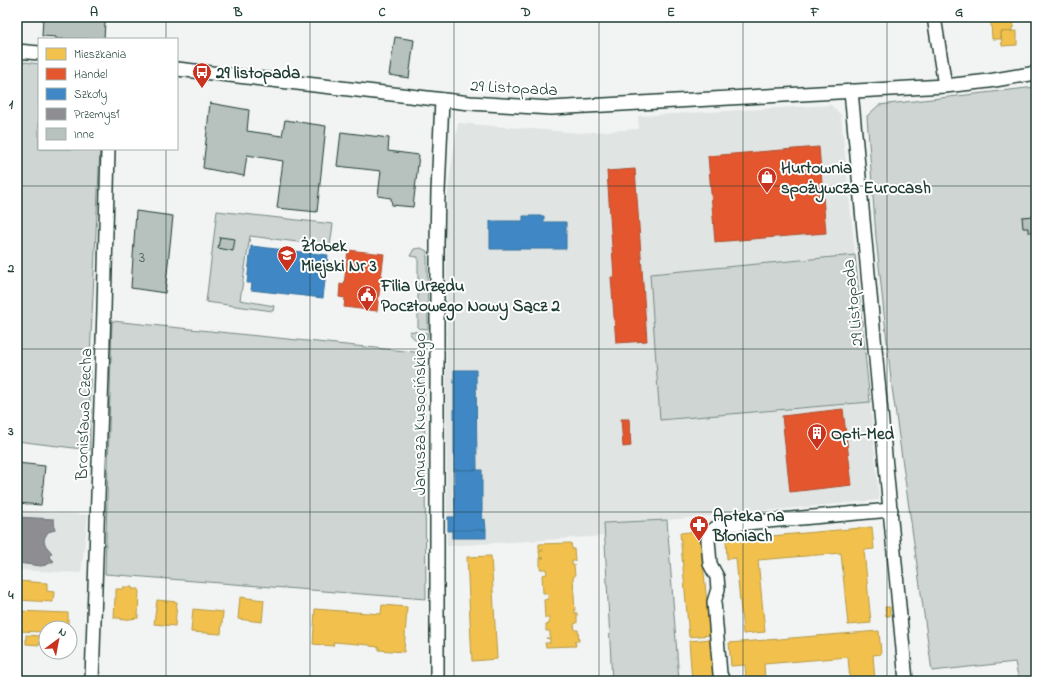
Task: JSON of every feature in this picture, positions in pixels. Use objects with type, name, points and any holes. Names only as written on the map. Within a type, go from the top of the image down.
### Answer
[{"type":"street","points":[[934,17],[945,86]]},
{"type":"street","points":[[17,51],[38,53]]},
{"type":"street","name":"29 Listopada","points":[[178,69],[442,100],[551,108],[945,86],[989,81],[1036,73]]},
{"type":"street","name":"29 Listopada","points":[[851,91],[906,681]]},
{"type":"street","name":"Janusza Kusocińskiego","points":[[437,681],[437,243],[442,100]]},
{"type":"street","name":"Bronisława Czecha","points":[[92,681],[108,150]]},
{"type":"street","points":[[723,681],[720,674],[714,602],[718,589],[717,577],[710,564],[708,540],[714,529],[723,525],[891,510]]},
{"type":"shaded area","points":[[17,61],[38,64],[38,150],[100,150],[90,357],[90,450],[17,441]]},
{"type":"shaded area","points":[[1036,87],[1036,681],[1019,681],[1015,662],[932,671],[891,380],[876,237],[867,116],[879,105]]},
{"type":"shaded area","points":[[831,105],[841,115],[855,255],[650,274],[760,412],[870,402],[879,500],[667,520],[604,523],[605,536],[447,546],[447,282],[445,226],[449,182],[458,123],[580,133],[639,129],[638,116]]},
{"type":"shaded area","points":[[217,211],[333,224],[330,246],[250,236],[240,300],[274,306],[273,311],[206,302]]},
{"type":"shaded area","points":[[421,248],[427,251],[428,329],[418,328],[418,257],[410,256],[414,249]]},
{"type":"shaded area","points":[[855,255],[870,402],[660,420],[650,274]]},
{"type":"shaded area","points":[[112,321],[424,353],[426,599],[105,574]]},
{"type":"shaded area","points":[[409,331],[428,333],[427,339],[416,339]]},
{"type":"shaded area","points":[[17,510],[88,515],[81,573],[17,570]]},
{"type":"shaded area","points":[[667,520],[679,681],[612,681],[604,523]]},
{"type":"building: Mieszkania","points":[[1013,21],[1014,27],[1012,27],[1012,32],[1001,32],[1001,39],[992,39],[991,22]]},
{"type":"building: Mieszkania","points":[[1017,31],[1017,45],[1002,46],[1001,32]]},
{"type":"building: Mieszkania","points":[[872,527],[874,549],[864,550],[871,623],[848,625],[841,553],[758,560],[765,632],[743,634],[736,558],[727,559],[726,540]]},
{"type":"building: Mieszkania","points":[[700,531],[710,635],[689,637],[680,533]]},
{"type":"building: Mieszkania","points":[[571,543],[572,549],[574,549],[575,561],[572,561],[572,565],[574,565],[575,576],[573,577],[577,623],[574,624],[575,630],[578,630],[579,641],[575,641],[576,646],[546,647],[545,643],[550,643],[550,639],[546,638],[550,638],[550,631],[546,631],[546,625],[549,624],[549,618],[545,618],[544,600],[548,599],[548,593],[543,593],[542,575],[547,574],[546,569],[540,569],[539,551],[543,550],[539,550],[539,544]]},
{"type":"building: Mieszkania","points":[[491,556],[497,659],[472,661],[467,557]]},
{"type":"building: Mieszkania","points":[[17,581],[47,583],[47,591],[54,592],[53,602],[17,600]]},
{"type":"building: Mieszkania","points":[[123,587],[139,589],[138,618],[121,620],[121,618],[114,618],[116,589],[123,589]]},
{"type":"building: Mieszkania","points":[[240,597],[264,600],[262,622],[238,619]]},
{"type":"building: Mieszkania","points":[[157,600],[177,602],[175,626],[154,624]]},
{"type":"building: Mieszkania","points":[[382,605],[407,607],[404,652],[379,650],[379,647],[370,645],[334,642],[333,646],[313,644],[315,609],[381,614]]},
{"type":"building: Mieszkania","points":[[885,607],[890,607],[890,616],[886,616]]},
{"type":"building: Mieszkania","points":[[193,609],[223,612],[221,634],[191,632]]},
{"type":"building: Mieszkania","points":[[17,611],[68,613],[68,620],[38,620],[38,632],[17,631]]},
{"type":"building: Mieszkania","points":[[879,631],[881,654],[873,655],[875,681],[850,681],[848,657],[764,664],[765,681],[746,681],[745,665],[731,666],[729,643]]},
{"type":"building: Mieszkania","points":[[26,635],[38,636],[38,645],[26,644]]},
{"type":"building: Mieszkania","points":[[711,639],[715,681],[692,681],[689,641]]},
{"type":"building: Handel","name":"Hurtownia spożywcza Eurocash","points":[[819,147],[826,233],[715,242],[708,156]]},
{"type":"building: Handel","points":[[635,169],[647,341],[616,343],[611,277],[614,277],[607,171]]},
{"type":"building: Handel","points":[[348,250],[384,254],[377,311],[344,307],[345,298],[339,297],[340,284],[344,285]]},
{"type":"building: Handel","name":"Opti-Med","points":[[843,409],[852,485],[790,492],[782,416]]},
{"type":"building: Handel","points":[[621,419],[629,419],[631,446],[623,447]]},
{"type":"building: Szkoły","points":[[523,216],[544,216],[544,222],[566,222],[566,249],[490,249],[490,221],[523,221]]},
{"type":"building: Szkoły","points":[[251,246],[328,255],[323,298],[251,290],[252,283],[247,283]]},
{"type":"building: Szkoły","points":[[454,370],[476,370],[477,470],[454,470]]},
{"type":"building: Szkoły","points":[[454,470],[482,470],[482,520],[485,519],[486,530],[448,531],[448,517],[455,517]]},
{"type":"building: Szkoły","points":[[452,530],[486,530],[486,538],[452,538]]},
{"type":"building: Przemysł","points":[[17,517],[54,519],[55,530],[48,532],[44,541],[52,553],[49,556],[54,561],[41,566],[17,563]]},
{"type":"building: Inne","points":[[43,17],[70,17],[105,21],[104,38],[56,38],[42,36]]},
{"type":"building: Inne","points":[[395,37],[414,40],[409,78],[389,75]]},
{"type":"building: Inne","points":[[210,103],[249,110],[247,131],[282,136],[285,120],[326,126],[317,212],[277,208],[283,161],[247,155],[244,176],[203,168]]},
{"type":"building: Inne","points":[[341,132],[389,138],[388,151],[419,155],[413,207],[392,205],[391,198],[378,196],[381,171],[337,166]]},
{"type":"building: Inne","points":[[136,211],[173,216],[165,293],[131,288]]},
{"type":"building: Inne","points":[[1036,216],[1036,228],[1033,228],[1033,232],[1028,232],[1028,228],[1023,228],[1022,217]]},
{"type":"building: Inne","points":[[220,237],[235,239],[233,251],[218,248]]},
{"type":"building: Inne","points":[[17,463],[45,466],[41,505],[17,503]]},
{"type":"place","name":"29 listopada","points":[[202,89]]},
{"type":"place","name":"Hurtownia spożywcza Eurocash","points":[[767,194]]},
{"type":"place","name":"Żłobek Miejski Nr 3","points":[[287,272]]},
{"type":"place","name":"Filia Urzędu Pocztowego Nowy Sącz 2","points":[[367,312]]},
{"type":"place","name":"Opti-Med","points":[[817,450]]},
{"type":"place","name":"Apteka na Błoniach","points":[[699,542]]}]
